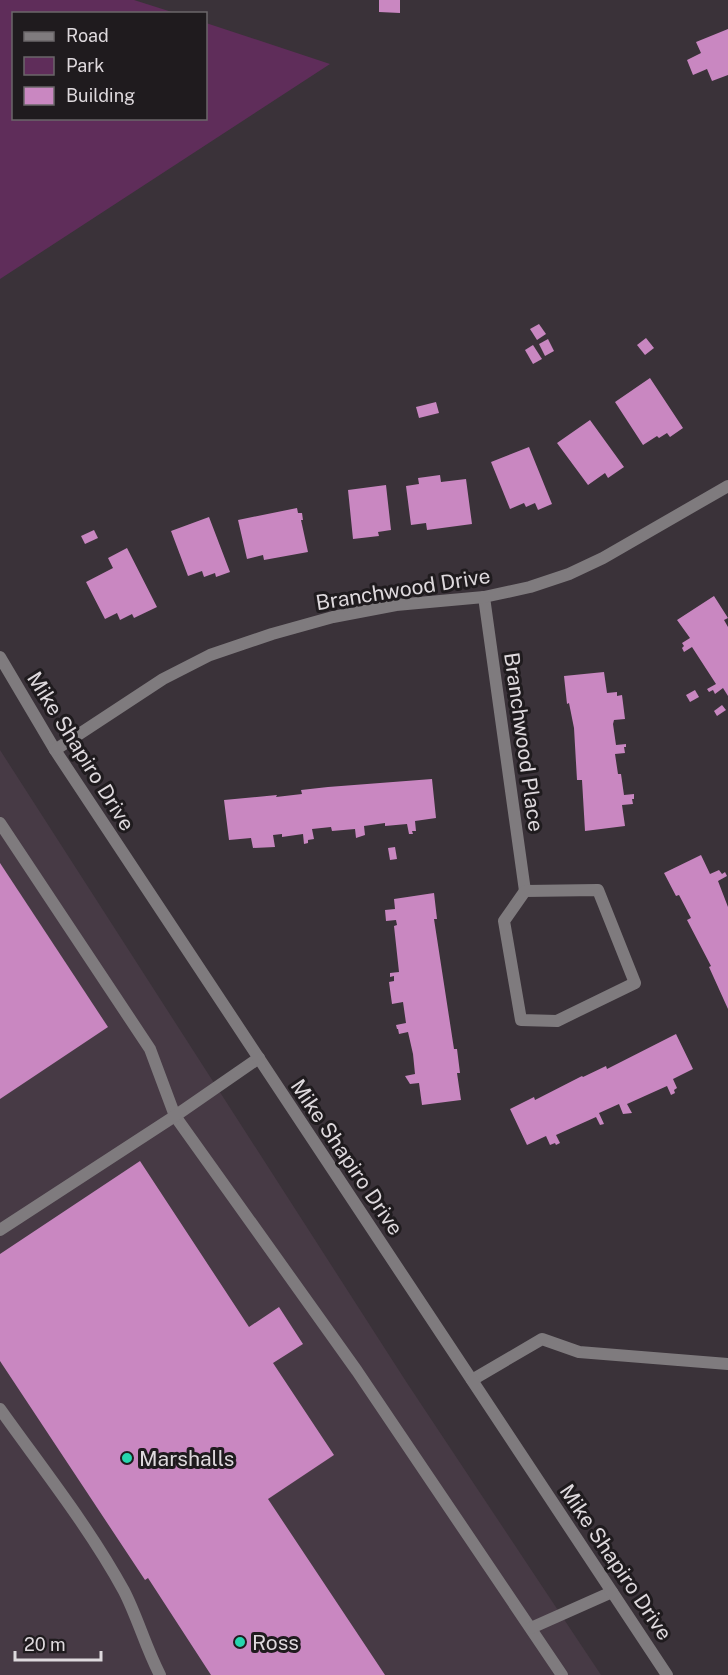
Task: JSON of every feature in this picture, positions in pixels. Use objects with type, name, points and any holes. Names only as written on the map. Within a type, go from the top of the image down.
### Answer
[{"type":"street","name":"Branchwood Drive","points":[[55,750],[163,679],[210,655],[333,617],[396,605],[484,597],[530,587],[570,574],[603,558],[727,490]]},
{"type":"street","name":"Branchwood Place","points":[[484,597],[525,891]]},
{"type":"street","name":"Mike Shapiro Drive","points":[[0,657],[55,750],[667,1675]]},
{"type":"street","points":[[0,823],[150,1049],[175,1116],[357,1371],[562,1675]]},
{"type":"street","points":[[598,890],[635,983],[557,1021],[521,1020],[504,921],[525,891],[598,890]]},
{"type":"street","points":[[0,1230],[175,1116],[259,1058]]},
{"type":"street","points":[[472,1380],[542,1339],[579,1352],[728,1364]]},
{"type":"street","points":[[0,1409],[93,1541],[125,1593],[147,1651],[160,1675]]},
{"type":"street","points":[[531,1628],[612,1592]]},
{"type":"shaded area","points":[[0,750],[407,1383],[601,1675],[0,1675]]},
{"type":"green space","points":[[0,0],[134,0],[172,12],[12,12],[12,120],[207,120],[207,23],[330,64],[0,279]]},
{"type":"building","points":[[379,0],[400,0],[400,13],[379,12]]},
{"type":"building","points":[[728,29],[728,75],[712,81],[707,69],[693,75],[687,60],[701,53],[696,42]]},
{"type":"building","points":[[539,324],[546,334],[537,340],[530,329]]},
{"type":"building","points":[[646,338],[654,348],[645,355],[637,345]]},
{"type":"building","points":[[548,339],[554,351],[545,356],[539,344]]},
{"type":"building","points":[[533,345],[542,359],[533,364],[525,350]]},
{"type":"building","points":[[650,378],[683,428],[670,437],[667,433],[643,445],[615,402]]},
{"type":"building","points":[[436,402],[439,413],[419,418],[416,407]]},
{"type":"building","points":[[590,420],[624,467],[608,478],[605,473],[588,485],[557,443]]},
{"type":"building","points":[[529,447],[552,504],[538,510],[535,503],[526,507],[524,503],[510,509],[491,462]]},
{"type":"building","points":[[440,475],[441,482],[466,479],[472,524],[427,530],[426,523],[411,525],[406,486],[419,484],[418,478]]},
{"type":"building","points":[[386,485],[391,530],[378,532],[379,536],[353,539],[348,490]]},
{"type":"building","points":[[297,508],[298,513],[302,513],[303,520],[301,520],[308,552],[264,560],[263,555],[247,559],[238,520]]},
{"type":"building","points":[[209,517],[230,572],[216,577],[215,573],[204,577],[202,571],[188,576],[171,531]]},
{"type":"building","points":[[94,530],[98,538],[85,544],[81,536]]},
{"type":"building","points":[[127,548],[157,607],[134,618],[132,614],[120,620],[117,613],[105,619],[86,582],[113,568],[108,558]]},
{"type":"building","points":[[714,596],[728,618],[724,620],[728,627],[728,696],[723,688],[715,694],[713,690],[709,692],[707,689],[716,684],[692,647],[684,652],[682,643],[690,638],[677,620]]},
{"type":"building","points":[[604,672],[607,693],[617,692],[617,696],[622,695],[625,719],[614,720],[613,724],[616,745],[626,744],[626,747],[624,747],[625,753],[615,754],[624,795],[634,794],[634,799],[632,799],[633,804],[622,805],[625,826],[585,831],[582,780],[577,780],[574,728],[569,703],[567,704],[564,676]]},
{"type":"building","points":[[695,690],[699,697],[690,702],[686,695]]},
{"type":"building","points":[[722,705],[726,710],[717,716],[714,711]]},
{"type":"building","points":[[432,779],[436,818],[415,821],[416,831],[412,831],[413,834],[409,834],[407,824],[385,826],[385,823],[364,826],[365,835],[356,838],[355,829],[332,831],[331,827],[312,829],[314,839],[304,844],[303,834],[282,837],[282,834],[273,835],[275,847],[253,848],[251,838],[229,840],[224,800],[302,794],[301,790],[328,787]]},
{"type":"building","points":[[395,847],[397,859],[390,860],[388,848]]},
{"type":"building","points":[[701,855],[710,874],[719,870],[722,874],[725,872],[727,876],[718,881],[728,907],[728,1009],[709,967],[711,966],[687,920],[691,918],[664,873]]},
{"type":"building","points":[[0,863],[108,1027],[0,1099]]},
{"type":"building","points":[[434,893],[437,919],[434,919],[454,1049],[457,1049],[460,1073],[457,1073],[461,1100],[422,1105],[419,1083],[410,1084],[405,1076],[415,1074],[413,1054],[408,1032],[399,1034],[396,1025],[406,1023],[403,1002],[392,1004],[389,982],[394,981],[394,976],[390,977],[390,973],[399,972],[394,926],[397,925],[396,920],[386,921],[385,910],[395,909],[394,899]]},
{"type":"building","points":[[676,1034],[693,1069],[673,1079],[677,1088],[674,1090],[675,1093],[671,1095],[667,1086],[627,1104],[632,1113],[623,1114],[619,1104],[599,1113],[604,1124],[600,1125],[596,1117],[556,1135],[560,1143],[556,1145],[555,1143],[550,1145],[546,1136],[527,1145],[510,1109],[534,1097],[535,1100],[606,1066],[607,1069]]},
{"type":"building","points":[[140,1161],[249,1327],[279,1307],[303,1344],[273,1363],[334,1455],[268,1499],[385,1675],[211,1675],[148,1578],[145,1580],[0,1361],[0,1254]]},
{"type":"place","name":"Marshalls","points":[[127,1458]]},
{"type":"place","name":"Ross","points":[[240,1642]]}]
